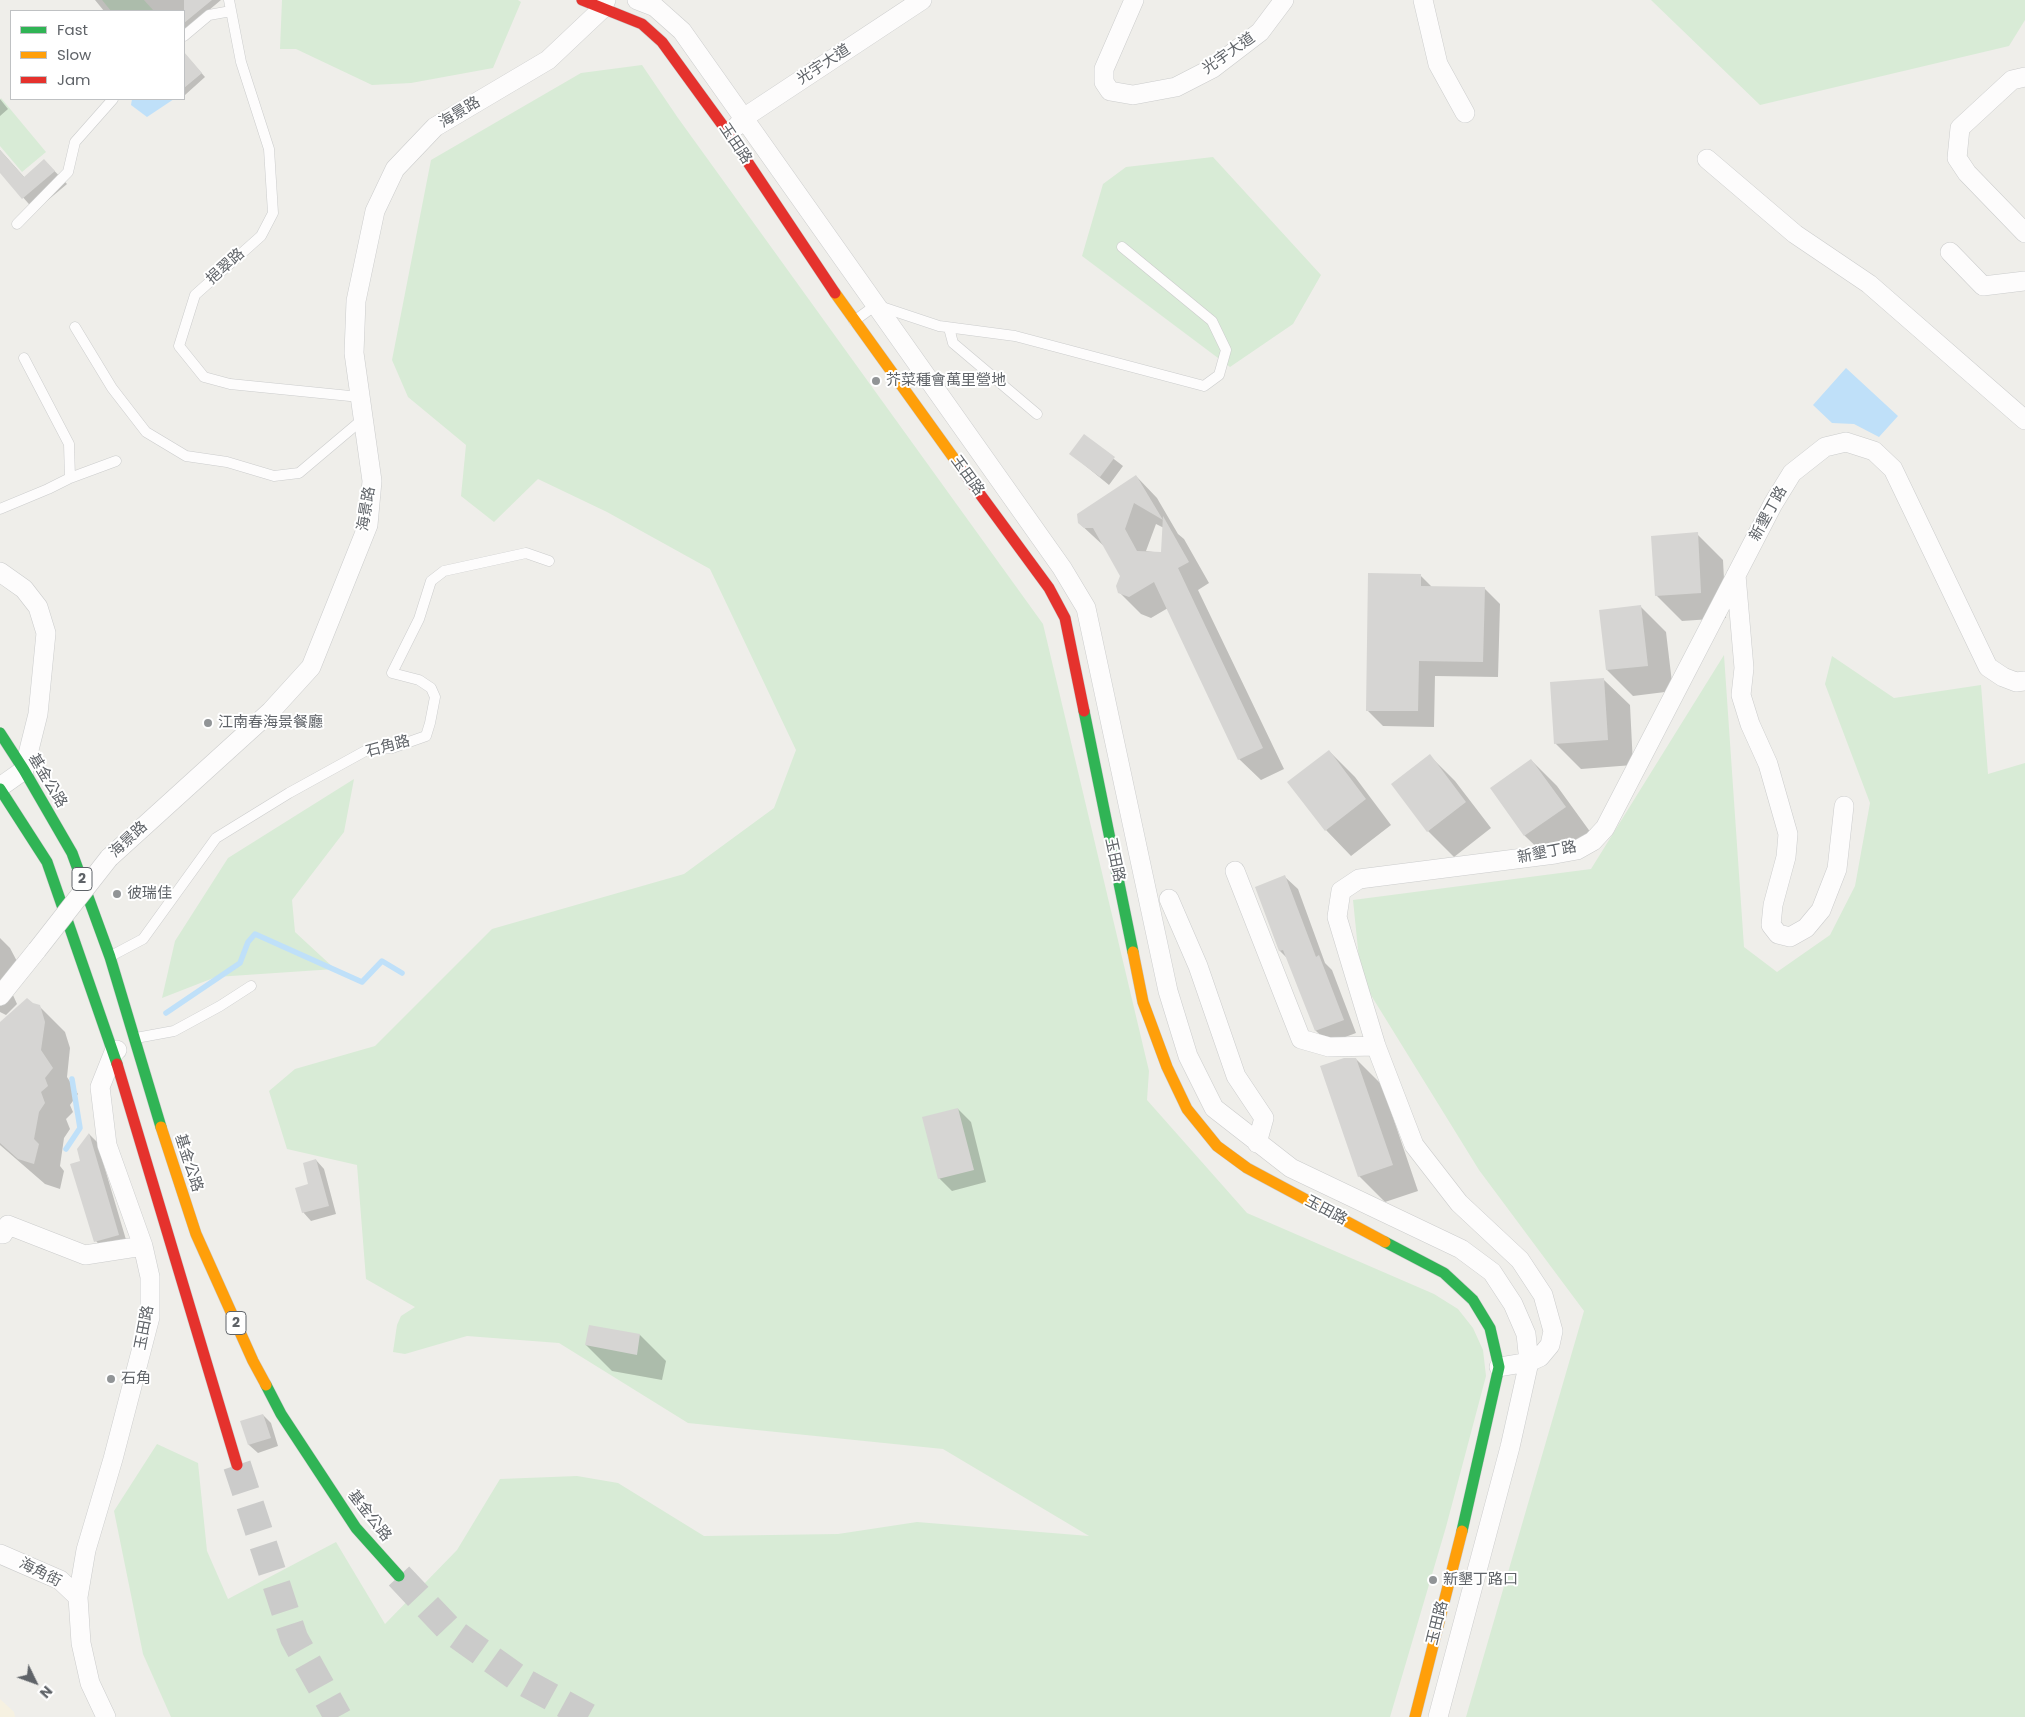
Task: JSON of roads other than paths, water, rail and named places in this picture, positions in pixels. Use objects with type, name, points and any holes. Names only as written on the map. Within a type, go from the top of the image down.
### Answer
[{"type":"street","name":"玉田路","points":[[582,0],[604,4],[642,24],[662,42],[729,134],[854,322],[1049,588],[1065,618],[1143,1002],[1166,1066],[1187,1109],[1217,1146],[1247,1168],[1444,1273],[1473,1300],[1490,1328],[1499,1367],[1466,1514],[1415,1717]]},
{"type":"street","name":"玉田路","points":[[638,0],[655,7],[682,31],[1062,568],[1086,608],[1168,992],[1188,1056],[1214,1108],[1257,1143],[1292,1168],[1462,1249],[1492,1272],[1513,1304],[1526,1334],[1530,1362],[1506,1466],[1438,1717]]},
{"type":"street","name":"光宇大道","points":[[729,134],[744,117],[922,0]]},
{"type":"street","name":"光宇大道","points":[[1134,0],[1104,69],[1104,82],[1110,91],[1133,95],[1176,86],[1213,68],[1260,32],[1284,0]]},
{"type":"street","points":[[1423,0],[1438,64],[1465,113]]},
{"type":"street","name":"海景路","points":[[0,996],[109,858],[271,711],[311,667],[368,525],[372,481],[354,353],[356,301],[375,212],[395,169],[435,127],[548,60],[604,4]]},
{"type":"street","points":[[2025,77],[2012,80],[1960,128],[1957,158],[1967,173],[2025,232]]},
{"type":"street","points":[[1707,160],[1795,234],[1869,284],[2025,420]]},
{"type":"street","points":[[1950,252],[1983,286],[2025,281]]},
{"type":"street","name":"新墾丁路","points":[[1499,1367],[1530,1362],[1540,1357],[1550,1346],[1553,1332],[1543,1295],[1520,1260],[1459,1202],[1414,1145],[1376,1046],[1337,918],[1341,891],[1360,879],[1555,854],[1576,850],[1593,841],[1605,828],[1773,504],[1792,474],[1825,447],[1846,442],[1874,451],[1893,469],[1988,666],[2003,677],[2016,682],[2025,681]]},
{"type":"street","points":[[0,572],[24,589],[38,607],[46,633],[38,714],[24,770],[0,788]]},
{"type":"street","points":[[1736,575],[1744,668],[1741,695],[1750,724],[1768,764],[1788,834],[1786,857],[1772,915],[1771,925],[1778,934],[1790,936],[1806,928],[1821,910],[1837,869],[1844,806]]},
{"type":"street","name":"基金公路","points":[[0,733],[24,770],[72,853],[110,957],[163,1134],[196,1234],[253,1361],[286,1422],[351,1521],[399,1576]]},
{"type":"street","name":"2","points":[[0,788],[46,862],[114,1052],[237,1465]]},
{"type":"street","points":[[1235,871],[1301,1039],[1329,1047],[1376,1046]]},
{"type":"street","points":[[1169,899],[1198,966],[1236,1076],[1264,1118],[1257,1143]]},
{"type":"street","points":[[114,1052],[135,1038]]},
{"type":"street","name":"玉田路","points":[[106,1717],[90,1682],[81,1643],[78,1597],[86,1550],[150,1316],[150,1277],[142,1246],[107,1144],[100,1087],[114,1052]]},
{"type":"street","points":[[1,1236],[8,1226],[85,1255],[142,1246]]},
{"type":"street","name":"海角街","points":[[0,1554],[60,1580],[78,1597]]},
{"type":"lane","name":"挹翠路","points":[[229,0],[241,62],[269,149],[273,214],[261,236],[196,295],[179,346],[204,377],[230,384],[360,397]]},
{"type":"lane","points":[[185,35],[209,15],[231,11]]},
{"type":"lane","points":[[16,224],[68,172],[74,142],[112,100]]},
{"type":"lane","points":[[854,322],[876,305],[949,328],[1015,336],[1204,386],[1219,375],[1226,350],[1212,320],[1122,247]]},
{"type":"lane","points":[[75,328],[112,388],[146,432],[186,456],[227,462],[274,476],[299,473],[363,419]]},
{"type":"lane","points":[[949,328],[953,343],[1036,414]]},
{"type":"lane","points":[[24,358],[70,444],[70,478]]},
{"type":"lane","points":[[0,509],[70,478],[116,461]]},
{"type":"lane","name":"石角路","points":[[110,957],[143,939],[216,838],[289,793],[367,750],[392,748],[426,736],[435,698],[431,688],[419,680],[392,673],[405,650],[419,618],[432,581],[444,571],[526,553],[549,561]]},
{"type":"lane","points":[[135,1038],[174,1031],[220,1006],[251,986]]},
{"type":"water","points":[[132,100],[172,100],[147,117],[131,105]]},
{"type":"water","points":[[1846,368],[1898,416],[1879,437],[1854,424],[1832,423],[1813,405]]},
{"type":"waterway","points":[[166,1013],[240,963],[248,942],[255,934],[362,982],[382,961],[402,973]]},
{"type":"waterway","points":[[66,1149],[80,1128],[72,1079]]},
{"type":"tunnel","points":[[237,1465],[294,1638],[338,1717]]},
{"type":"tunnel","points":[[399,1576],[450,1630],[522,1681],[588,1717]]},
{"type":"place","name":"芥菜種會萬里營地","points":[[876,381]]},
{"type":"place","name":"江南春海景餐廳","points":[[208,723]]},
{"type":"place","name":"彼瑞佳","points":[[117,894]]},
{"type":"place","name":"石角","points":[[111,1379]]},
{"type":"place","name":"新墾丁路口","points":[[1433,1580]]}]
